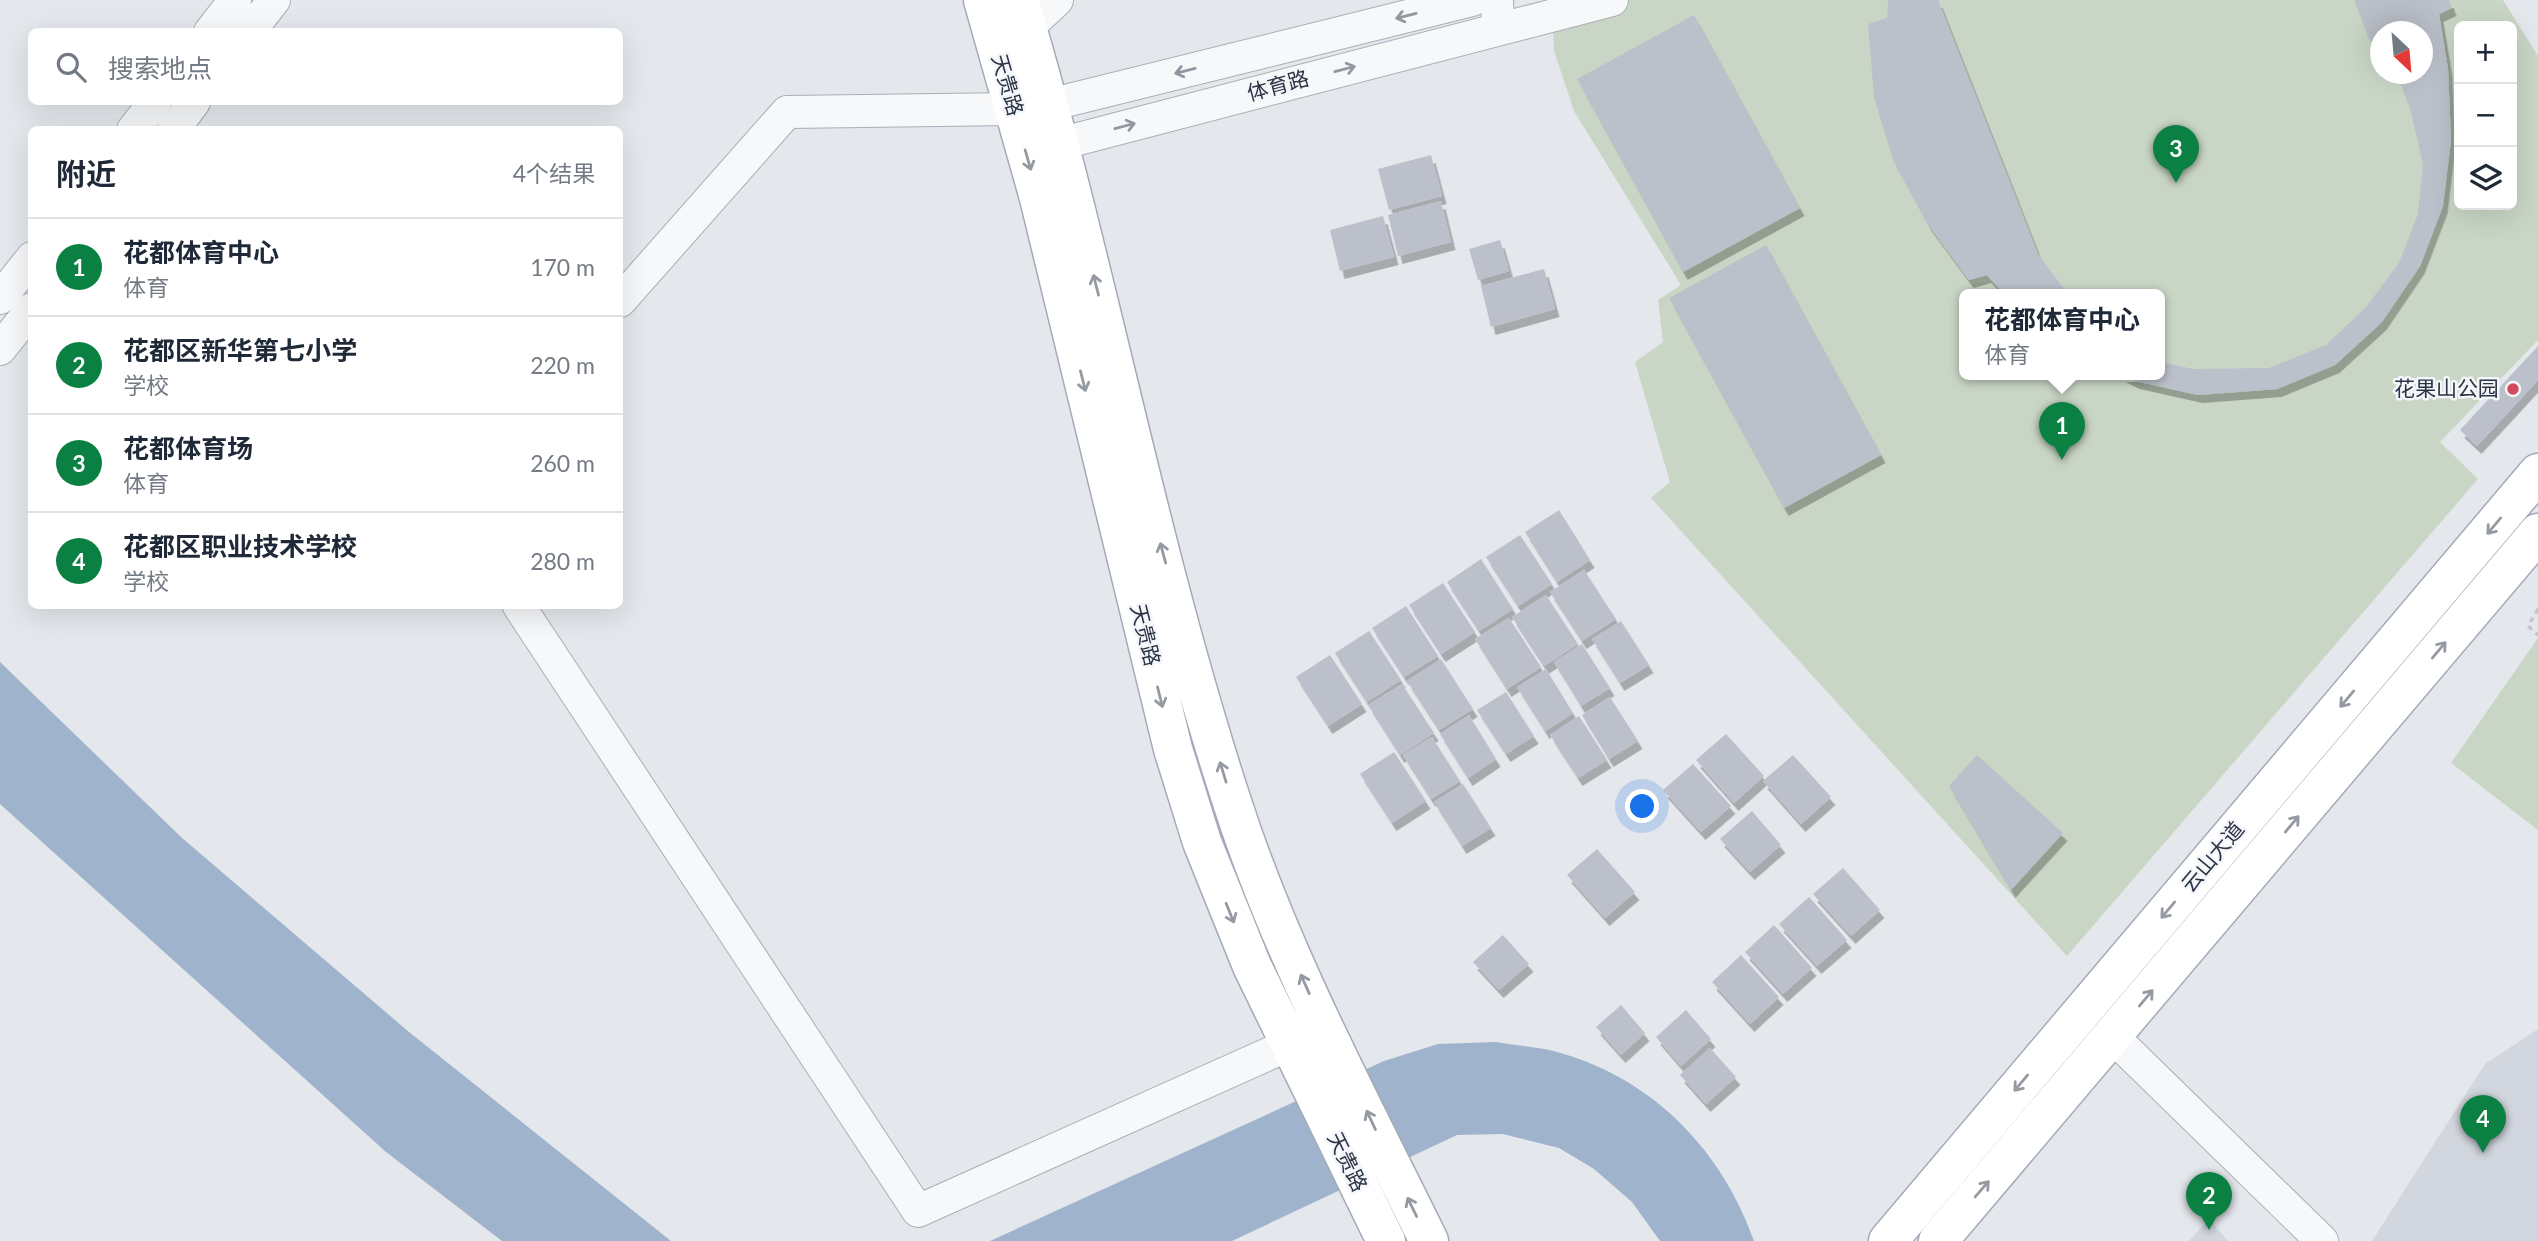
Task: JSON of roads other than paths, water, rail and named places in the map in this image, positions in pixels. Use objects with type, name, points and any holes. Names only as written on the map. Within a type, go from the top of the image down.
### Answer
[{"type":"main road","name":"天贵路","points":[[983,0],[1032,107],[1059,144],[1213,742],[1256,871],[1345,1068],[1429,1241]]},
{"type":"main road","name":"天贵路","points":[[1023,14],[1039,198],[1173,749],[1219,888],[1252,966],[1386,1241]]},
{"type":"main road","name":"云山大道","points":[[1888,1241],[2538,474]]},
{"type":"main road","name":"云山大道","points":[[1938,1241],[2538,533]]},
{"type":"street","points":[[213,28],[235,0]]},
{"type":"street","points":[[252,28],[274,0]]},
{"type":"street","points":[[1023,14],[1057,0]]},
{"type":"street","name":"体育路","points":[[623,298],[787,112],[1032,107],[1472,0]]},
{"type":"street","name":"体育路","points":[[1059,144],[1497,15],[1612,0]]},
{"type":"street","points":[[136,126],[153,105]]},
{"type":"street","points":[[176,126],[192,105]]},
{"type":"street","points":[[0,298],[28,263]]},
{"type":"street","points":[[0,349],[28,314]]},
{"type":"street","points":[[521,609],[918,1211],[1326,1027]]},
{"type":"street","points":[[2113,1037],[2322,1241]]},
{"type":"water","points":[[0,662],[181,837],[409,1032],[671,1241],[502,1241],[386,1152],[0,804]]},
{"type":"water","points":[[1496,1042],[1556,1052],[1597,1066],[1628,1082],[1656,1102],[1682,1124],[1724,1178],[1754,1241],[1660,1241],[1632,1202],[1594,1169],[1559,1148],[1503,1134],[1457,1135],[1232,1241],[990,1241],[1384,1061],[1438,1044]]},
{"type":"place","name":"花都体育场","points":[[2176,183]]},
{"type":"place","name":"花果山公园","points":[[2513,389]]},
{"type":"place","name":"花都体育中心","points":[[2062,460]]},
{"type":"place","name":"花都区职业技术学校","points":[[2483,1153]]},
{"type":"place","name":"花都区新华第七小学","points":[[2209,1230]]}]
